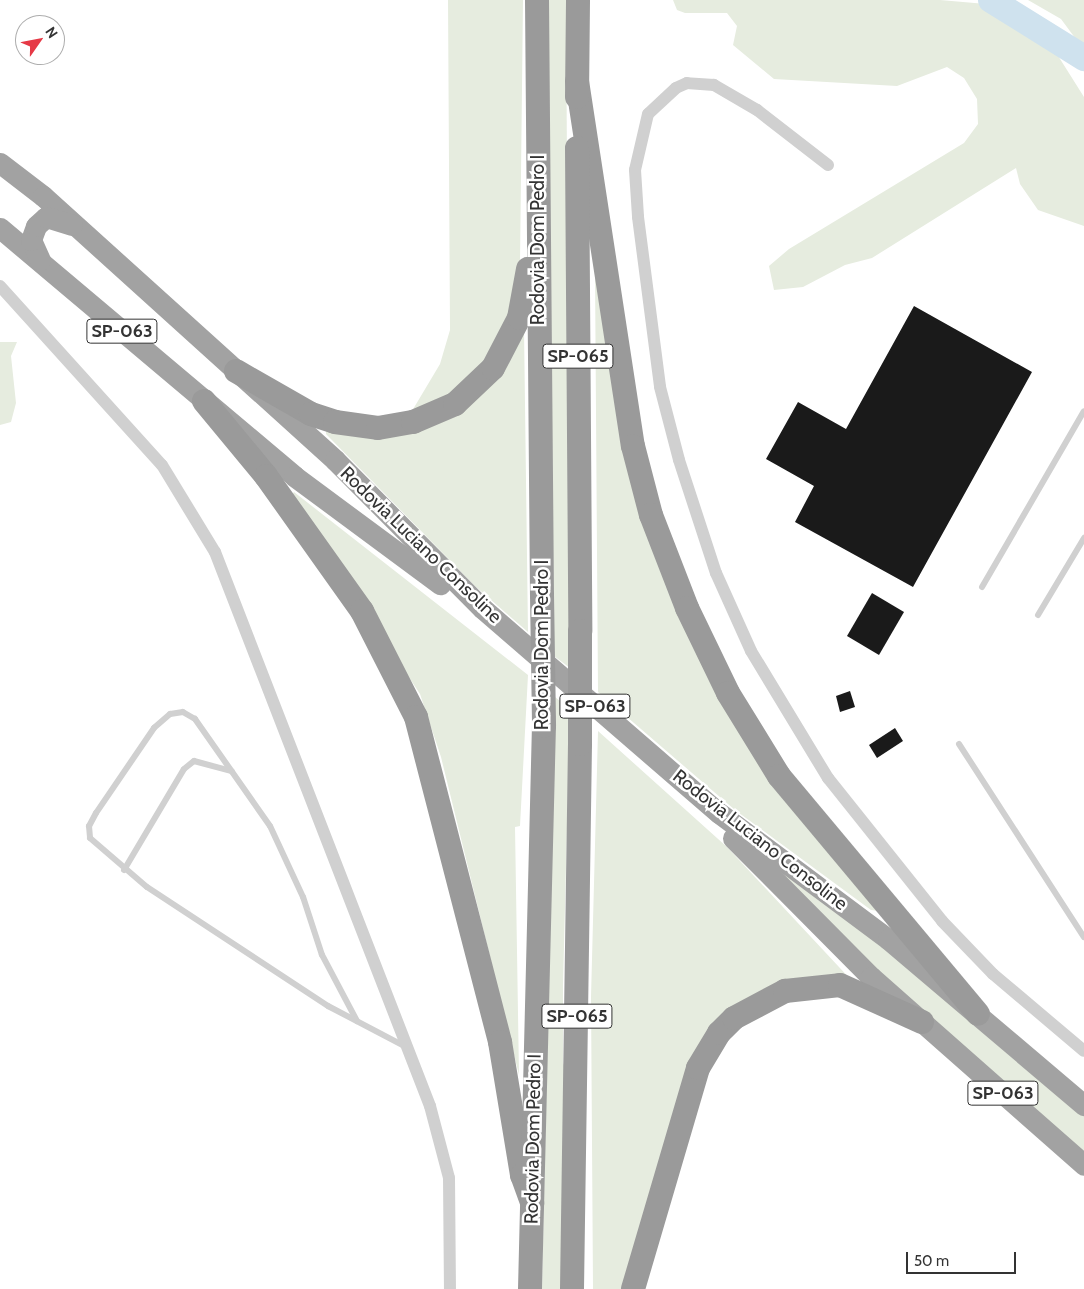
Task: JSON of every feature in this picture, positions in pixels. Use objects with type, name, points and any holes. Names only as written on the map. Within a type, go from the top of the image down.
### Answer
[{"type":"highway","name":"Rodovia Dom Pedro I","points":[[530,1289],[544,726],[537,0]]},
{"type":"highway","name":"Rodovia Dom Pedro I","points":[[572,1289],[580,744],[578,0]]},
{"type":"highway","points":[[577,81],[633,446],[651,515],[687,608],[728,692],[779,776],[978,1014]]},
{"type":"highway","name":"Rodovia Luciano Consoline","points":[[0,163],[77,228],[335,460],[452,582],[719,813],[852,911],[978,1014],[1084,1105]]},
{"type":"highway","points":[[40,260],[31,240],[41,220],[53,218],[77,228]]},
{"type":"highway","name":"Rodovia Luciano Consoline","points":[[0,228],[204,401],[478,615],[725,830],[848,955],[1084,1165]]},
{"type":"highway","points":[[236,371],[311,414],[354,426],[400,425],[435,414],[470,393],[502,356],[518,318],[538,242]]},
{"type":"highway","points":[[204,401],[266,476],[362,610],[416,717],[500,1042],[522,1175],[532,1203]]},
{"type":"highway","points":[[633,1289],[698,1068],[719,1033],[734,1018],[785,991],[840,985],[922,1022]]},
{"type":"street","points":[[828,165],[757,110],[714,85],[687,83],[676,88],[648,114],[638,142],[635,170],[638,217],[659,378],[679,460],[716,573],[751,650],[828,778],[942,921],[993,974],[1084,1051]]},
{"type":"street","points":[[0,286],[162,465],[202,525],[409,1048],[449,1178],[450,1289]]},
{"type":"lane","points":[[982,587],[1084,411]]},
{"type":"lane","points":[[1038,616],[1084,538]]},
{"type":"lane","points":[[357,1021],[322,955],[286,855],[232,771],[195,718],[177,712],[162,720],[89,826],[93,842],[124,870],[328,1006],[409,1048]]},
{"type":"lane","points":[[959,744],[1084,937]]},
{"type":"lane","points":[[124,870],[184,769],[194,760],[232,771]]},
{"type":"shaded area","points":[[448,0],[523,0],[520,263],[513,313],[469,384],[409,416],[440,364],[450,330]]},
{"type":"shaded area","points":[[548,0],[566,0],[570,668],[554,656]]},
{"type":"shaded area","points":[[673,0],[940,0],[986,4],[1050,43],[1084,97],[1084,226],[1038,210],[1020,184],[1016,168],[872,258],[845,265],[803,287],[774,290],[769,266],[789,249],[964,143],[978,124],[977,99],[964,78],[947,67],[897,86],[774,79],[733,45],[737,26],[727,13],[685,13],[677,10]]},
{"type":"shaded area","points":[[1028,0],[1084,0],[1084,50],[1061,19]]},
{"type":"shaded area","points":[[595,272],[668,585],[879,911],[871,910],[735,810],[598,692]]},
{"type":"shaded area","points":[[524,328],[528,632],[475,586],[326,434],[326,428],[418,427]]},
{"type":"shaded area","points":[[0,342],[17,342],[11,356],[16,403],[11,422],[0,425]]},
{"type":"shaded area","points":[[294,492],[528,675],[520,826],[515,827],[519,1075],[441,757],[420,694],[290,497]]},
{"type":"shaded area","points":[[555,697],[570,709],[563,986],[563,1063],[568,1071],[564,1289],[542,1289]]},
{"type":"shaded area","points":[[598,731],[727,847],[853,982],[719,1022],[628,1289],[593,1289],[591,997]]},
{"type":"shaded area","points":[[774,862],[833,905],[1084,1114],[1084,1155],[899,994],[774,869]]},
{"type":"building","points":[[914,306],[1032,372],[913,587],[795,522],[814,486],[766,459],[798,402],[846,429]]},
{"type":"building","points":[[872,593],[904,612],[879,655],[847,636]]},
{"type":"building","points":[[850,691],[855,707],[840,712],[836,696]]},
{"type":"building","points":[[895,728],[903,741],[877,758],[869,745]]},
{"type":"waterway","points":[[991,0],[1084,58]]}]
